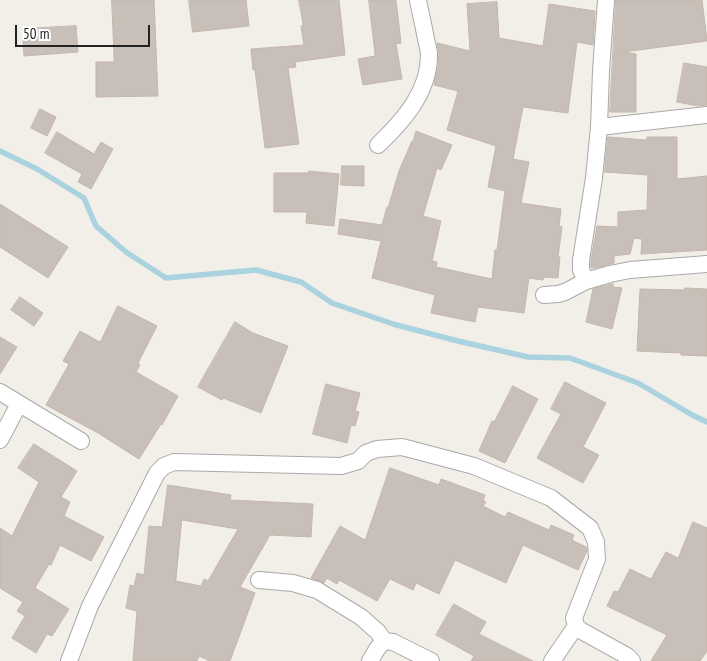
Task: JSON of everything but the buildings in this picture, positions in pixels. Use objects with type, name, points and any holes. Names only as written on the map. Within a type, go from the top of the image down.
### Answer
[{"type":"street","points":[[378,145],[415,103],[428,70],[429,51],[418,0]]},
{"type":"street","points":[[586,281],[581,270],[581,260],[594,178],[599,127],[606,0]]},
{"type":"street","points":[[599,127],[707,115]]},
{"type":"street","points":[[544,295],[565,292],[586,281],[630,270],[707,264]]},
{"type":"street","points":[[0,392],[81,441]]},
{"type":"street","points":[[0,440],[20,404]]},
{"type":"street","points":[[69,661],[90,606],[157,473],[164,466],[174,462],[341,466],[358,461],[366,453],[377,449],[402,447],[474,466],[551,498],[590,528],[596,542],[597,559],[574,618],[576,626],[632,661]]},
{"type":"street","points":[[259,580],[293,583],[316,590],[361,617],[378,632],[384,641],[393,642],[431,661]]},
{"type":"street","points":[[552,661],[576,626]]},
{"type":"street","points":[[370,661],[384,641]]},
{"type":"waterway","points":[[0,151],[37,169],[84,198],[96,226],[126,252],[166,278],[256,270],[301,282],[332,303],[393,324],[528,357],[570,358],[638,383],[707,422]]}]
